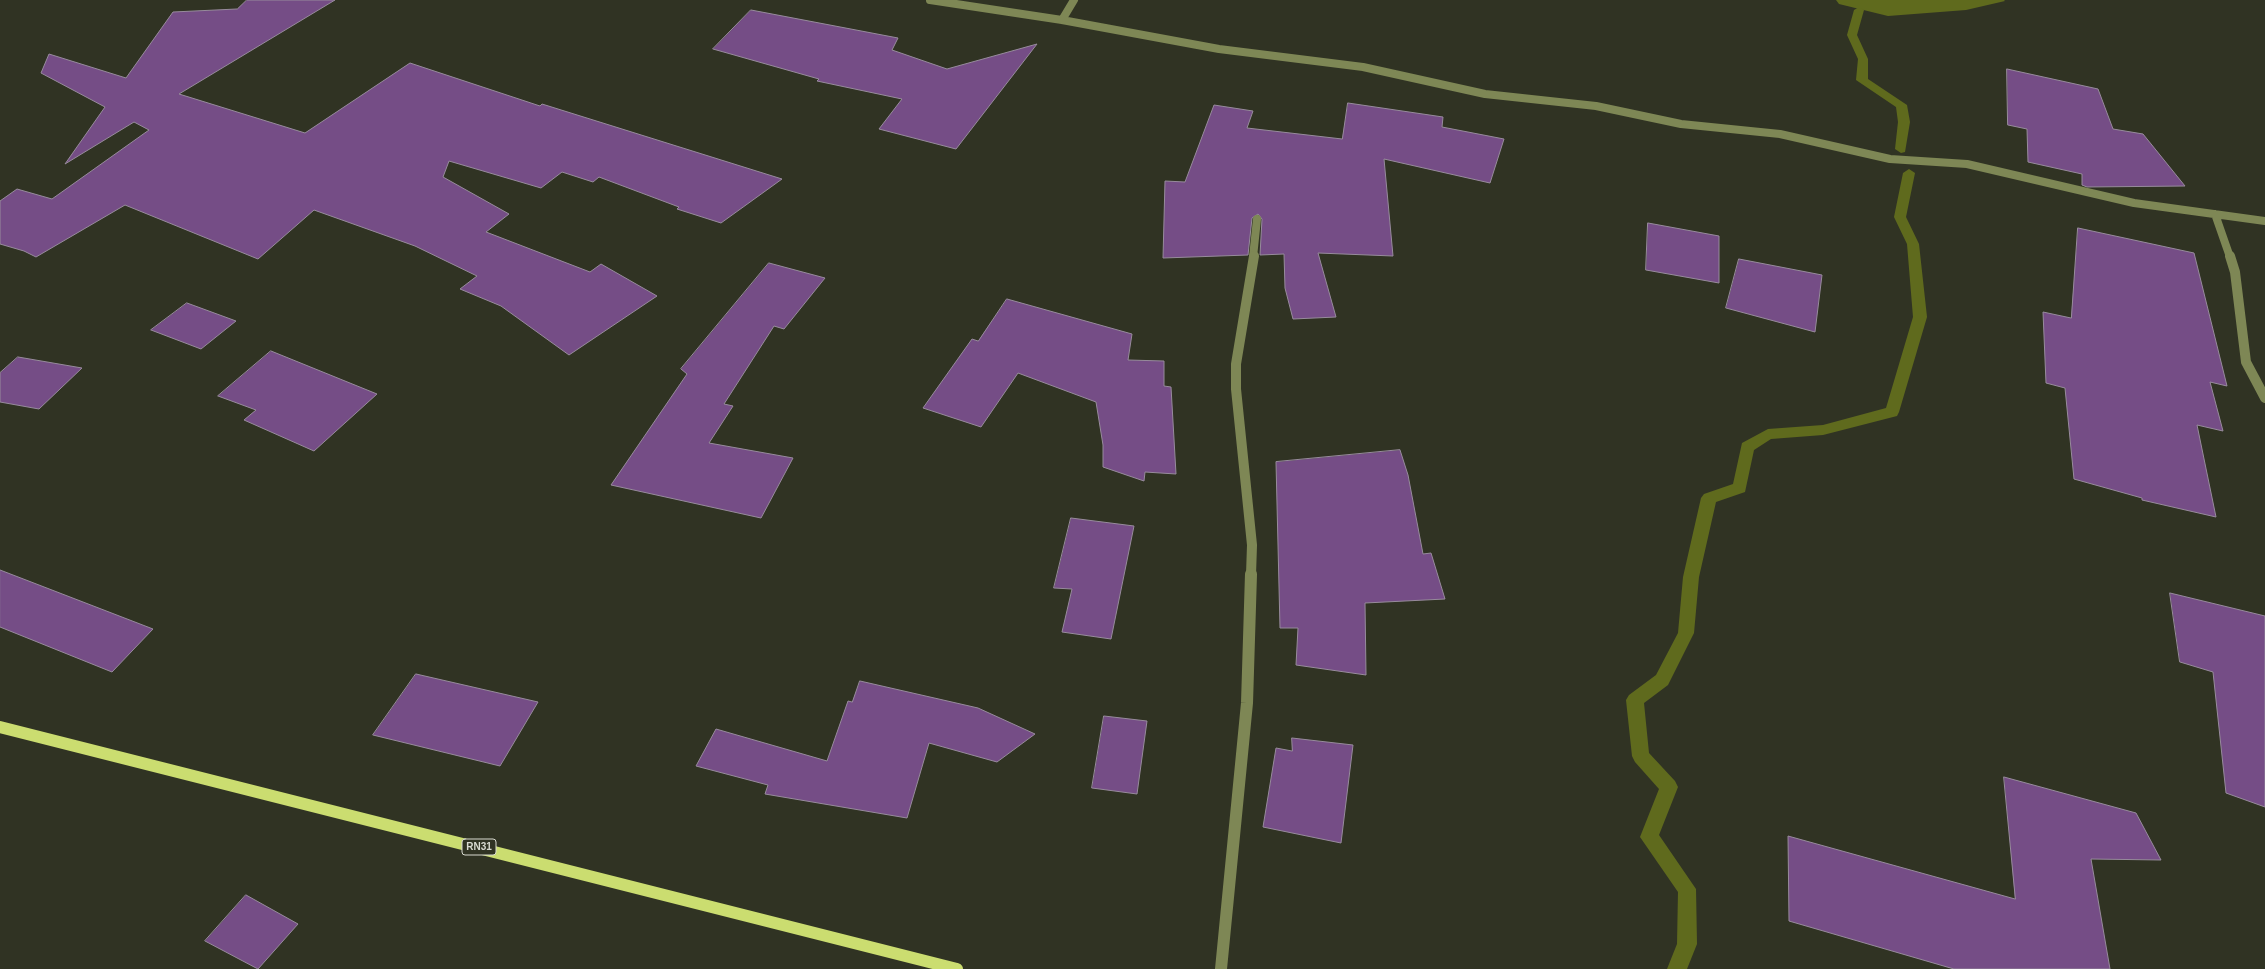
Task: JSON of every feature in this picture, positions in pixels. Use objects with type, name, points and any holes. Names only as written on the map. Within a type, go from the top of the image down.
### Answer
[{"type":"main road","name":"RN31","points":[[0,727],[957,969]]},
{"type":"street","points":[[930,0],[1062,20],[1219,49],[1363,67],[1490,95],[1596,106],[1681,124],[1780,134],[1890,159],[1967,164],[2134,203],[2265,221]]},
{"type":"street","points":[[1062,20],[1074,0]]},
{"type":"street","points":[[2215,214],[2235,272],[2246,362],[2265,398]]},
{"type":"street","points":[[1221,969],[1247,702],[1252,545],[1236,389],[1236,364],[1252,273],[1257,219]]},
{"type":"shaded area","points":[[1836,0],[2005,1],[1966,10],[1888,16],[1839,4]]},
{"type":"building","points":[[247,0],[335,0],[179,94],[305,133],[410,63],[540,106],[542,104],[782,179],[721,223],[677,209],[679,207],[599,177],[593,182],[562,172],[541,188],[449,161],[443,177],[509,214],[486,232],[590,272],[601,264],[657,296],[569,355],[501,306],[460,289],[477,276],[415,246],[314,210],[258,259],[125,205],[36,257],[24,251],[0,244],[0,201],[17,189],[52,199],[149,130],[134,122],[65,164],[105,107],[41,73],[49,54],[126,78],[173,12],[237,9]]},
{"type":"building","points":[[751,10],[898,38],[892,50],[947,69],[1037,44],[956,149],[879,129],[902,99],[817,81],[819,79],[713,49]]},
{"type":"building","points":[[2007,69],[2098,89],[2113,129],[2143,134],[2185,186],[2087,187],[2082,185],[2082,174],[2028,162],[2027,129],[2008,125]]},
{"type":"building","points":[[1348,103],[1443,117],[1442,127],[1504,139],[1490,183],[1384,159],[1393,256],[1318,253],[1336,317],[1293,319],[1285,288],[1284,254],[1260,255],[1262,219],[1258,214],[1252,218],[1248,255],[1163,258],[1165,181],[1185,182],[1214,105],[1253,111],[1247,128],[1342,139]]},
{"type":"building","points":[[1648,223],[1719,236],[1719,283],[1646,270]]},
{"type":"building","points":[[2078,228],[2194,253],[2227,386],[2210,382],[2223,431],[2197,425],[2216,517],[2142,500],[2142,498],[2074,479],[2065,388],[2046,383],[2043,312],[2071,318]]},
{"type":"building","points":[[1739,259],[1822,275],[1815,332],[1726,308]]},
{"type":"building","points":[[769,263],[825,278],[784,329],[774,326],[724,404],[733,406],[709,443],[793,458],[761,518],[611,485],[687,374],[681,369]]},
{"type":"building","points":[[1007,299],[1132,334],[1128,360],[1164,361],[1164,386],[1171,387],[1176,474],[1145,472],[1144,481],[1103,467],[1103,445],[1096,402],[1018,373],[981,427],[923,408],[972,339],[978,341]]},
{"type":"building","points":[[187,303],[236,321],[201,349],[151,330]]},
{"type":"building","points":[[271,351],[377,394],[314,451],[244,420],[256,410],[218,396]]},
{"type":"building","points":[[18,357],[82,368],[39,409],[0,402],[0,373]]},
{"type":"building","points":[[1400,450],[1408,475],[1423,554],[1431,553],[1445,599],[1365,603],[1366,675],[1296,665],[1298,628],[1280,628],[1276,462]]},
{"type":"building","points":[[1071,518],[1134,526],[1111,639],[1062,632],[1072,589],[1054,588]]},
{"type":"building","points":[[0,570],[153,629],[112,672],[0,627]]},
{"type":"building","points":[[2170,593],[2265,616],[2265,807],[2226,793],[2213,672],[2180,662]]},
{"type":"building","points":[[416,674],[538,702],[500,766],[373,735]]},
{"type":"building","points":[[860,681],[978,708],[1035,734],[997,762],[929,743],[907,818],[765,794],[768,785],[696,766],[716,729],[827,761],[848,701],[852,702]]},
{"type":"building","points":[[1104,716],[1147,721],[1137,794],[1092,788]]},
{"type":"building","points":[[1292,738],[1353,745],[1341,843],[1263,827],[1276,748],[1292,751]]},
{"type":"building","points":[[2004,777],[2136,813],[2161,860],[2091,859],[2110,969],[1954,969],[1789,921],[1788,836],[2015,899]]},
{"type":"building","points":[[246,895],[298,924],[258,969],[205,941]]},
{"type":"waterway","points":[[1859,10],[1852,35],[1863,59],[1862,80],[1901,105],[1904,122],[1901,149]]},
{"type":"waterway","points":[[1677,969],[1687,944],[1687,889],[1649,837],[1669,787],[1641,756],[1635,700],[1662,680],[1686,633],[1691,577],[1709,498],[1740,488],[1747,447],[1768,434],[1823,430],[1892,412],[1920,317],[1913,244],[1900,217],[1909,173]]}]
